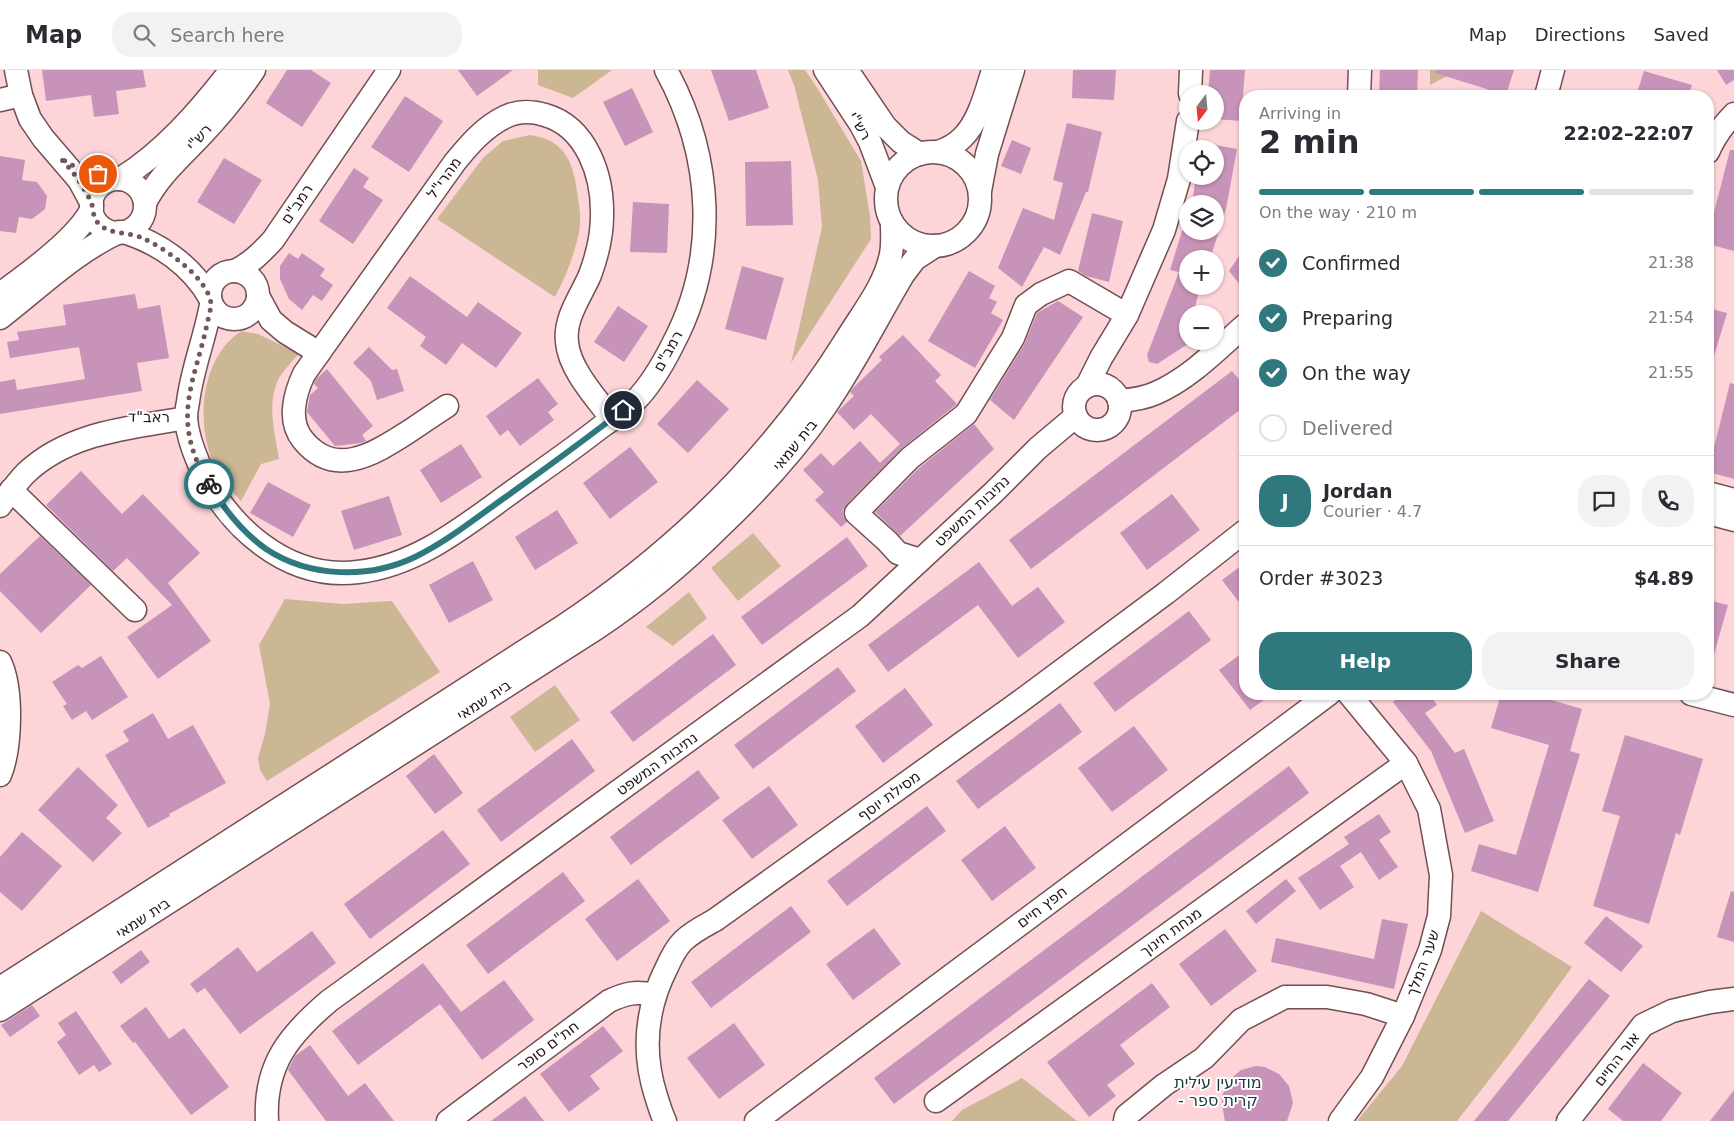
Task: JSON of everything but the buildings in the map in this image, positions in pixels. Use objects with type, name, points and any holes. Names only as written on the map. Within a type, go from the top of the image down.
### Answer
[{"type":"street","points":[[16,70],[10,98],[30,119],[43,138],[82,183],[98,223],[106,229],[141,238],[161,248],[196,278],[222,316],[270,326],[286,332]]},
{"type":"street","name":"רש\"י","points":[[118,179],[152,157],[166,145],[231,70]]},
{"type":"street","name":"רש\"י","points":[[144,207],[159,180],[236,96],[254,70]]},
{"type":"street","name":"רמב\"ם","points":[[273,240],[389,70]]},
{"type":"street","name":"רמב\"ם","points":[[201,349],[190,388],[186,418],[192,446],[205,478],[224,508],[247,533],[267,550],[305,567],[332,572],[365,571],[389,566],[415,557],[464,526],[635,402],[661,368],[684,323],[696,283],[703,246],[705,211],[703,180],[698,151],[676,90],[666,70]]},
{"type":"street","name":"רש\"י","points":[[825,70],[861,125],[870,142],[887,187]]},
{"type":"street","name":"רש\"י","points":[[847,70],[885,126],[901,142],[929,153]]},
{"type":"street","points":[[990,80],[970,128],[962,138],[954,144],[907,160],[896,169],[887,187],[885,196],[886,210],[892,224],[901,235],[914,243],[926,246],[951,243],[971,228],[980,204],[980,191],[987,154],[1013,70]]},
{"type":"street","points":[[1190,70],[1190,85]]},
{"type":"street","points":[[1359,90],[1360,70]]},
{"type":"street","points":[[1548,90],[1553,70]]},
{"type":"street","name":"מהרי\"ל","points":[[447,406],[381,449],[353,459],[342,460],[330,459],[310,448],[300,437],[294,414],[294,400],[304,374],[454,162],[487,129],[506,117],[520,112],[537,112],[554,117],[567,124],[579,136],[589,152],[595,171],[602,208],[601,234],[590,275],[573,309],[566,340],[569,356],[578,372],[612,419]]},
{"type":"street","points":[[1714,139],[1726,121],[1734,114]]},
{"type":"street","points":[[1087,386],[1102,385],[1110,388],[1116,394],[1120,410],[1114,423],[1106,428],[1098,430],[1083,426],[1076,416],[1074,404],[1076,396],[1087,386],[1101,358],[1127,315],[1164,230],[1179,179],[1187,130]]},
{"type":"street","points":[[929,153],[947,154],[959,160],[969,168],[976,179],[980,191]]},
{"type":"street","points":[[60,158],[82,169],[133,184],[140,190],[144,207],[154,227],[206,266],[247,275],[253,280],[270,320],[319,353]]},
{"type":"street","points":[[0,294],[30,272],[79,229],[87,218],[95,192],[108,181],[118,179]]},
{"type":"street","points":[[0,318],[70,261],[97,243],[132,229],[139,222],[144,207]]},
{"type":"street","points":[[880,298],[891,254],[892,224]]},
{"type":"street","points":[[201,349],[212,283],[217,277],[248,265],[273,240]]},
{"type":"street","points":[[201,349],[217,330],[236,319],[246,316],[257,304],[258,293],[273,240]]},
{"type":"street","points":[[880,298],[915,259],[935,246]]},
{"type":"street","points":[[920,560],[898,553],[856,513],[910,458],[966,414],[1013,338],[1026,305],[1041,294],[1069,281],[1127,315]]},
{"type":"street","name":"בית שמאי","points":[[0,988],[583,613],[655,560],[714,504],[789,423],[880,298]]},
{"type":"street","name":"בית שמאי","points":[[0,1010],[596,628],[647,593],[696,552],[787,457],[826,406],[880,298]]},
{"type":"street","points":[[1119,402],[1156,393],[1186,375],[1239,330]]},
{"type":"street","name":"ראב\"ד","points":[[135,610],[4,494],[12,470],[32,453],[54,439],[85,426],[121,416],[150,414],[186,418]]},
{"type":"street","name":"נתיבות המשפט","points":[[267,1121],[266,1103],[271,1078],[278,1058],[291,1037],[316,1012],[850,624],[994,492],[1038,448],[1076,416]]},
{"type":"street","points":[[1714,495],[1734,500]]},
{"type":"street","points":[[1714,515],[1734,520]]},
{"type":"street","name":"מסילת יוסף","points":[[665,1121],[654,1089],[648,1063],[649,1016],[655,995],[673,954],[683,941],[1018,703],[1166,593],[1239,536]]},
{"type":"street","points":[[0,662],[3,668],[9,702],[8,736],[3,768],[0,775]]},
{"type":"street","points":[[1714,685],[1734,690]]},
{"type":"street","name":"חפץ חיים","points":[[756,1121],[1321,700]]},
{"type":"street","name":"שער המלך","points":[[1340,1121],[1372,1077],[1403,1016],[1430,950],[1439,916],[1440,875],[1429,809],[1406,763],[1354,700]]},
{"type":"street","points":[[1714,700],[1734,705]]},
{"type":"street","name":"מנחת חינוך","points":[[936,1101],[1406,763]]},
{"type":"street","name":"חת\"ם סופר","points":[[448,1121],[609,1001],[626,993],[641,992],[655,995]]},
{"type":"street","points":[[1125,1121],[1126,1116],[1164,1085],[1204,1058],[1242,1020],[1285,997],[1327,996],[1366,1004],[1403,1016]]},
{"type":"street","name":"אור החיים","points":[[1568,1121],[1643,1025],[1672,1011],[1710,1002],[1734,999]]},
{"type":"shaded area","points":[[538,70],[612,70],[573,98],[538,85]]},
{"type":"shaded area","points":[[788,70],[805,70],[861,161],[870,216],[871,239],[791,363],[822,227],[818,180],[794,85]]},
{"type":"shaded area","points":[[1430,70],[1452,70],[1451,74],[1430,85]]},
{"type":"shaded area","points":[[530,135],[553,142],[560,148],[571,165],[576,186],[580,215],[579,232],[569,266],[555,297],[437,219],[483,158],[503,141]]},
{"type":"shaded area","points":[[241,331],[258,334],[299,354],[279,378],[273,398],[274,429],[279,459],[261,464],[241,501],[221,478],[211,458],[206,438],[204,398],[216,360],[227,344]]},
{"type":"shaded area","points":[[753,533],[781,566],[738,601],[711,568]]},
{"type":"shaded area","points":[[689,592],[707,618],[673,646],[646,627]]},
{"type":"shaded area","points":[[285,599],[343,604],[392,601],[440,672],[267,781],[260,770],[258,758],[265,734],[270,704],[259,645]]},
{"type":"shaded area","points":[[555,685],[580,720],[535,752],[510,717]]},
{"type":"shaded area","points":[[1481,911],[1572,967],[1510,1053],[1457,1121],[1357,1121],[1402,1066]]},
{"type":"shaded area","points":[[1022,1078],[1077,1121],[952,1121],[962,1110]]},
{"type":"way so far","points":[[98,174],[72,165],[60,158],[82,183],[98,223],[106,229],[114,232],[124,232],[161,248],[188,269],[204,287],[210,298],[211,305],[204,339],[193,372],[186,418],[192,446],[209,484]]},
{"type":"district","name":"מודיעין עילית - קרית ספר","points":[[1218,1091]]},
{"type":"route","points":[[209,484],[224,508],[247,533],[267,550],[305,567],[332,572],[357,572],[389,566],[415,557],[442,541],[579,444],[623,410]]}]
